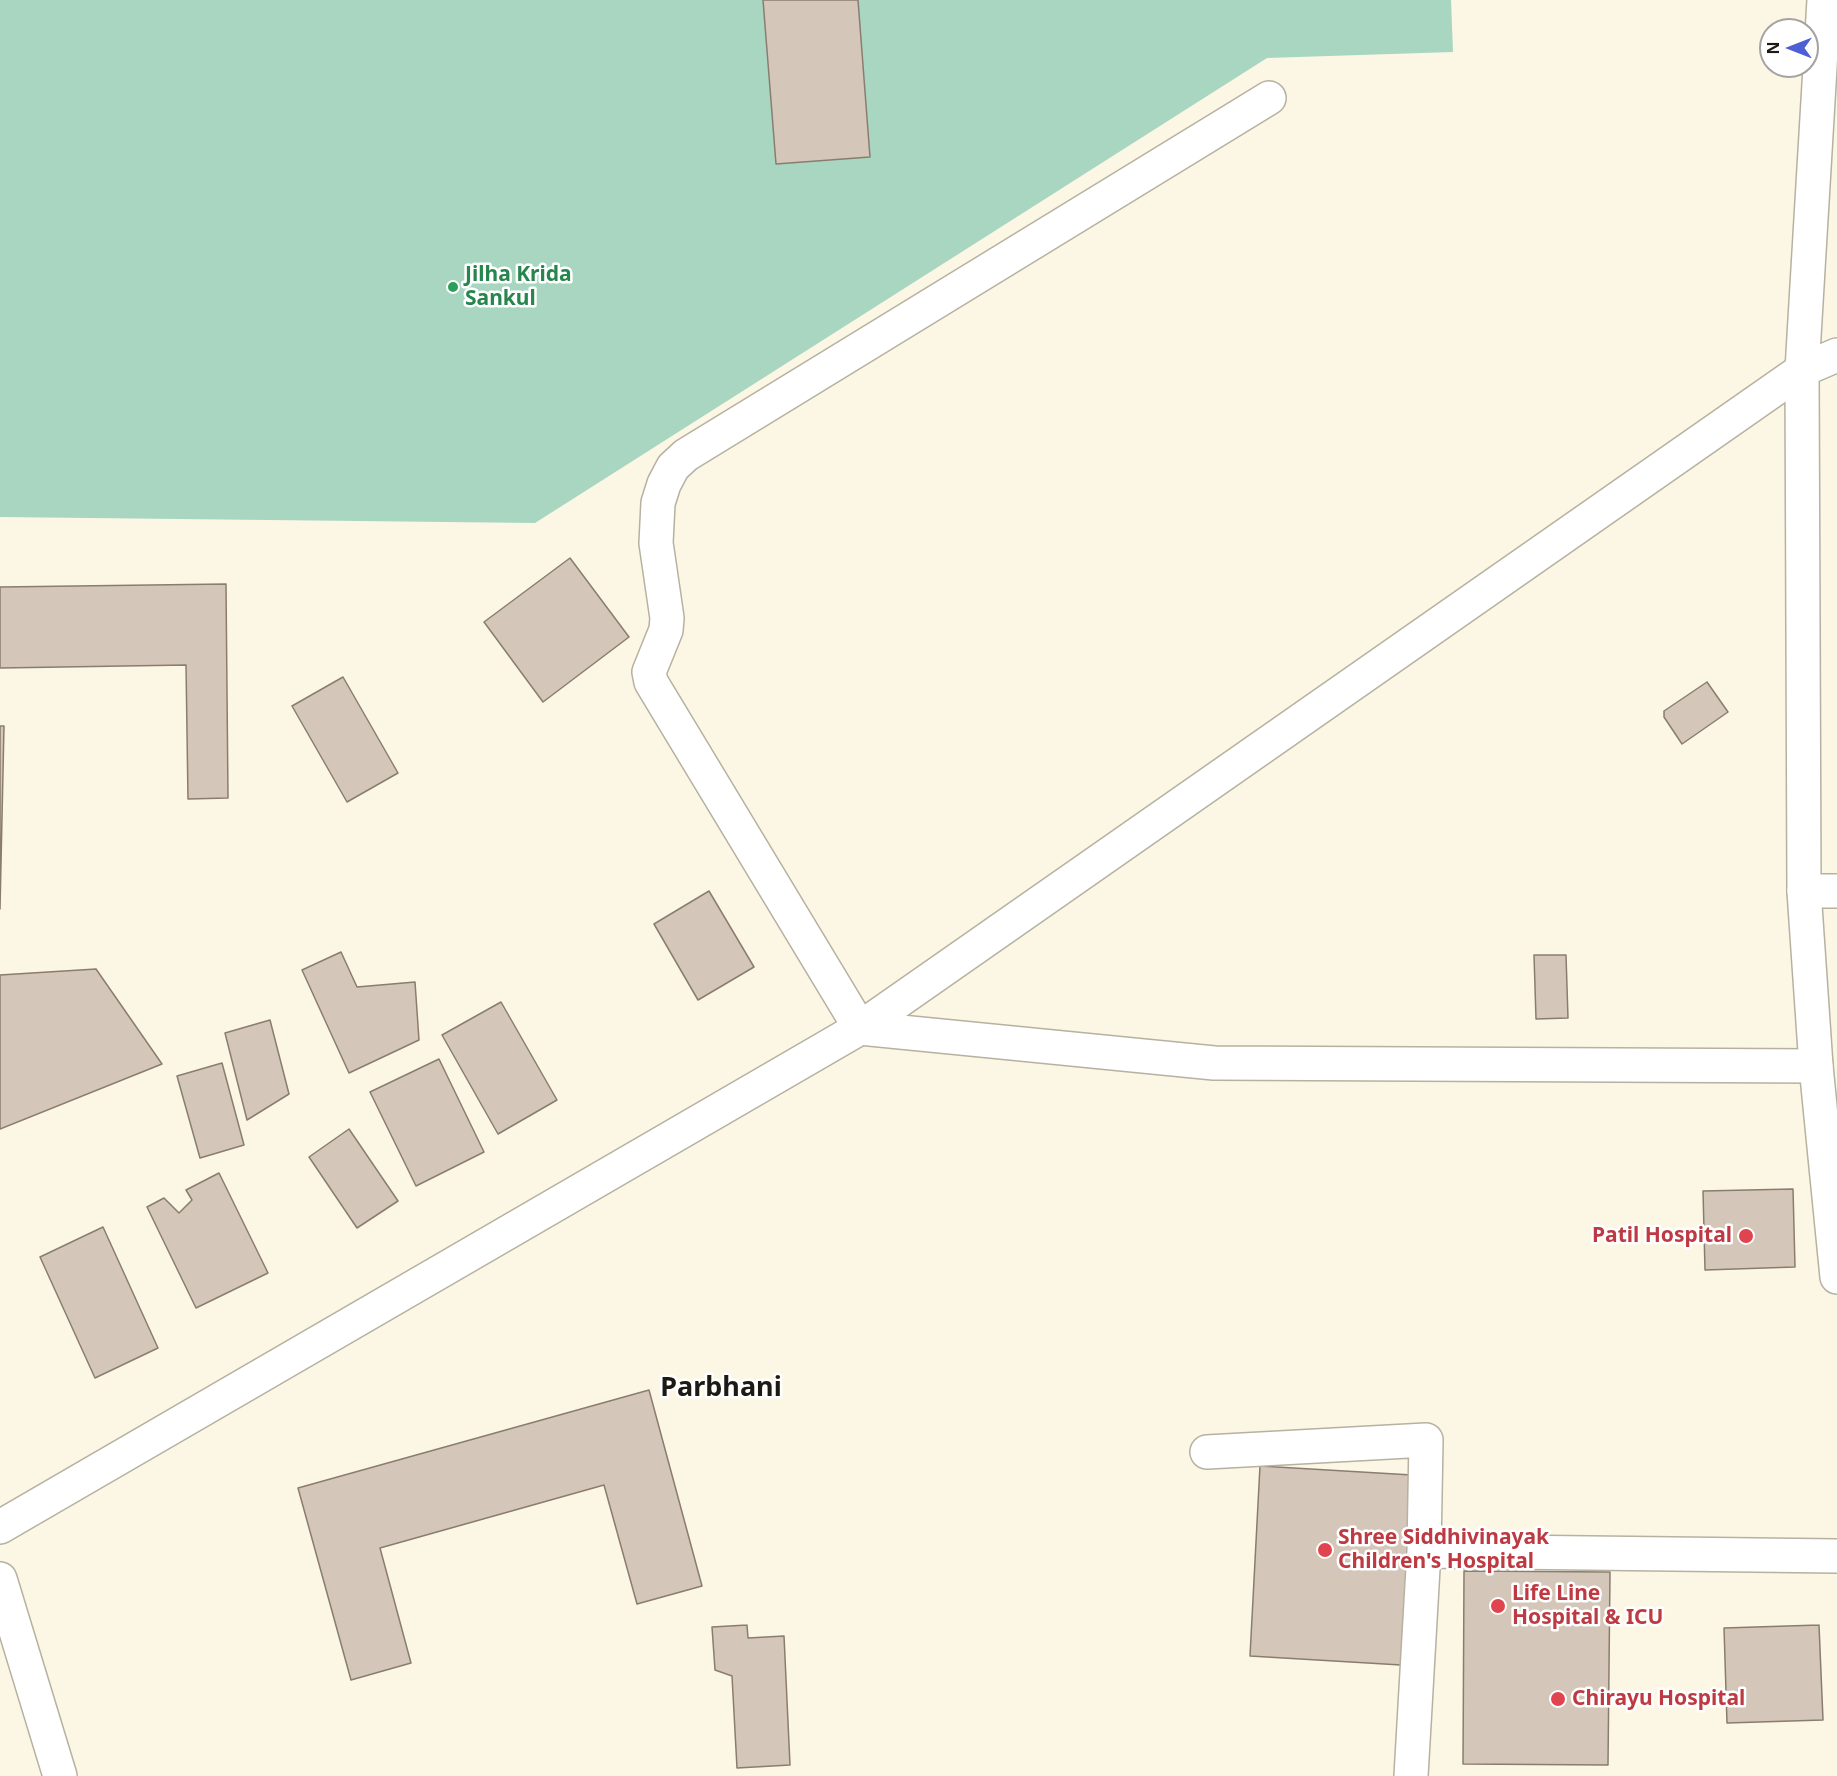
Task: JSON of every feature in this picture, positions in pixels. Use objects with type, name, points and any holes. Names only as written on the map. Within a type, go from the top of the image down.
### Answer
[{"type":"street","points":[[1824,0],[1802,370],[1804,891],[1816,1066],[1837,1277]]},
{"type":"street","points":[[860,1028],[651,682],[649,672],[666,630],[667,618],[656,543],[658,503],[664,484],[673,467],[686,455],[1269,98]]},
{"type":"street","points":[[0,1527],[860,1028],[1802,370],[1837,355]]},
{"type":"street","points":[[1804,891],[1837,891]]},
{"type":"street","points":[[860,1028],[1214,1063],[1816,1066]]},
{"type":"street","points":[[1207,1452],[1426,1440],[1424,1551],[1411,1776]]},
{"type":"street","points":[[1424,1551],[1837,1556]]},
{"type":"street","points":[[0,1579],[60,1776]]},
{"type":"green space","name":"Jilha Krida Sankul","points":[[0,0],[1451,0],[1453,52],[1267,58],[535,523],[0,517]]},
{"type":"building","points":[[763,0],[858,0],[870,157],[776,164]]},
{"type":"building","points":[[570,558],[629,637],[543,702],[484,622]]},
{"type":"building","points":[[226,584],[228,798],[188,799],[186,665],[0,668],[0,587]]},
{"type":"building","points":[[343,677],[398,773],[347,802],[292,706]]},
{"type":"building","points":[[1707,682],[1728,712],[1682,744],[1664,717],[1664,711]]},
{"type":"building","points":[[0,726],[4,726],[0,909]]},
{"type":"building","points":[[709,891],[754,967],[698,1000],[654,924]]},
{"type":"building","points":[[341,952],[357,987],[415,982],[419,1040],[349,1073],[302,970]]},
{"type":"building","points":[[1534,955],[1566,955],[1568,1018],[1536,1019]]},
{"type":"building","points":[[96,969],[162,1064],[0,1129],[0,975]]},
{"type":"building","points":[[501,1002],[557,1100],[498,1134],[442,1035]]},
{"type":"building","points":[[270,1020],[289,1094],[247,1120],[225,1033]]},
{"type":"building","points":[[439,1059],[484,1152],[416,1186],[370,1092]]},
{"type":"building","points":[[222,1063],[244,1145],[200,1158],[177,1076]]},
{"type":"building","points":[[349,1129],[398,1201],[357,1228],[309,1157]]},
{"type":"building","points":[[219,1173],[268,1273],[196,1308],[147,1207],[164,1198],[179,1213],[192,1200],[186,1190]]},
{"type":"building","points":[[1793,1189],[1795,1267],[1705,1270],[1703,1191]]},
{"type":"building","points":[[103,1227],[158,1348],[95,1378],[40,1257]]},
{"type":"building","points":[[649,1390],[702,1586],[637,1604],[604,1485],[380,1548],[411,1663],[351,1680],[298,1488]]},
{"type":"building","points":[[1260,1466],[1412,1475],[1401,1665],[1250,1656]]},
{"type":"building","points":[[1464,1571],[1610,1572],[1608,1765],[1463,1764]]},
{"type":"building","points":[[747,1625],[748,1638],[784,1636],[790,1765],[737,1768],[732,1676],[715,1670],[712,1627]]},
{"type":"building","points":[[1819,1625],[1823,1720],[1727,1723],[1724,1628]]},
{"type":"place","name":"Jilha Krida Sankul","points":[[453,287]]},
{"type":"place","name":"Patil Hospital","points":[[1746,1236]]},
{"type":"place","name":"Shree Siddhivinayak Children's Hospital","points":[[1325,1550]]},
{"type":"place","name":"Life Line Hospital & ICU","points":[[1498,1606]]},
{"type":"place","name":"Chirayu Hospital","points":[[1558,1699]]},
{"type":"district","name":"Parbhani","points":[[721,1388]]}]
